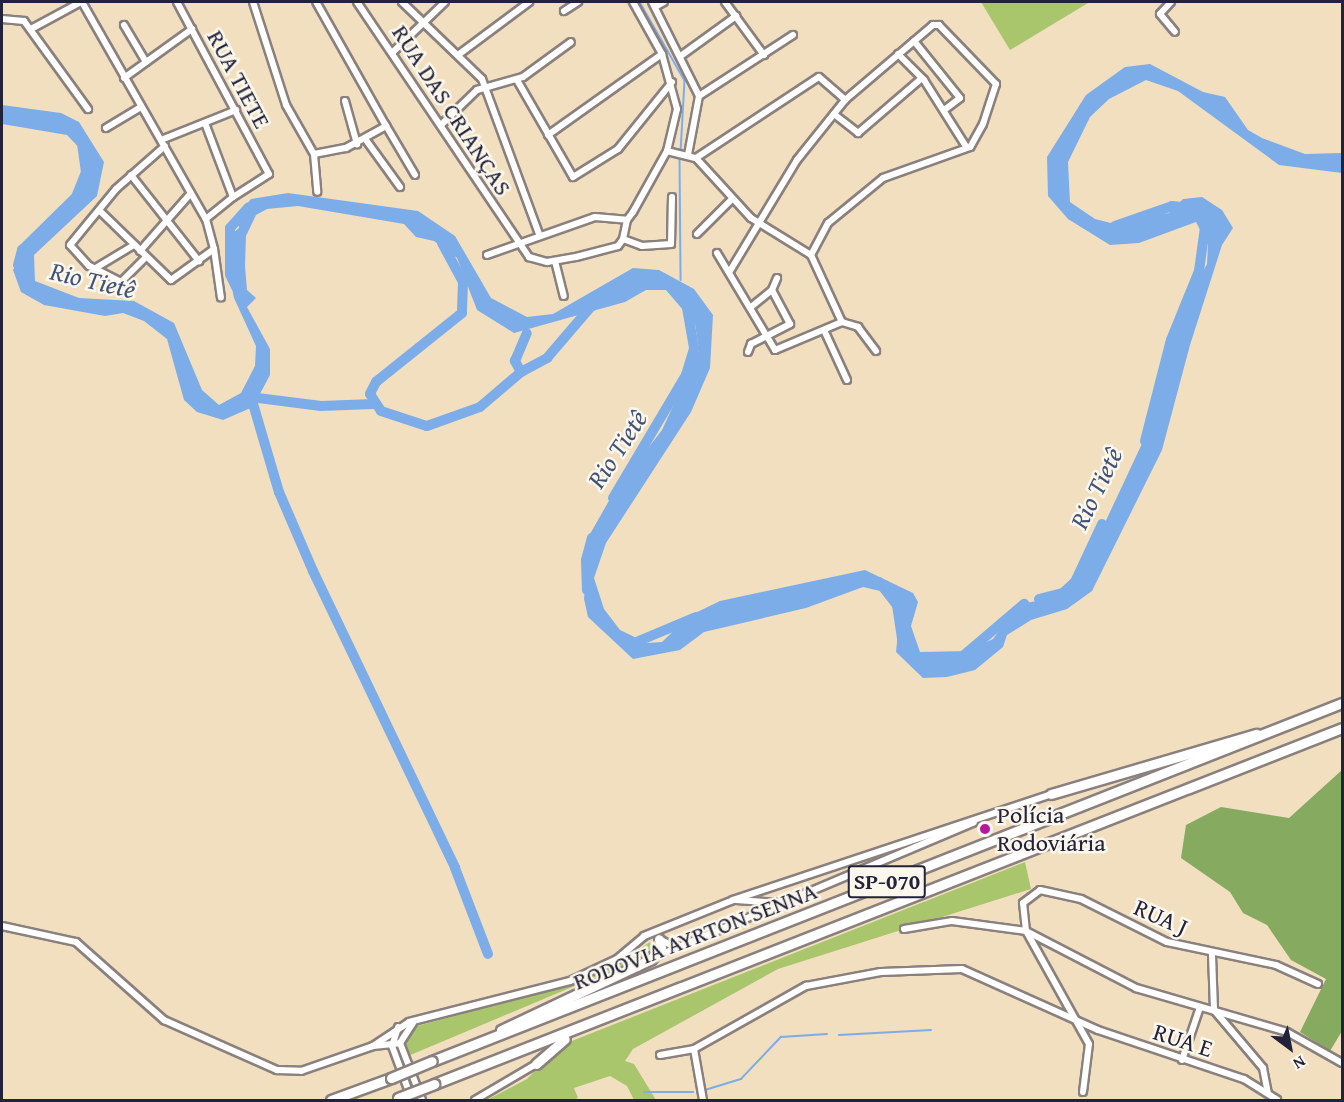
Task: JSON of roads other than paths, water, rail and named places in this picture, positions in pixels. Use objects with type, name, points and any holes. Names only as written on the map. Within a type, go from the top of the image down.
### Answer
[{"type":"highway","name":"RODOVIA AYRTON SENNA","points":[[331,1101],[1276,731],[1342,703]]},
{"type":"highway","name":"RODOVIA AYRTON SENNA","points":[[394,1099],[1342,728]]},
{"type":"highway","points":[[1051,794],[1233,738],[1276,731]]},
{"type":"highway","points":[[492,1037],[532,1011],[651,959],[661,948],[659,939]]},
{"type":"highway","points":[[523,1049],[533,1051],[536,1064],[562,1040],[686,986]]},
{"type":"street","points":[[31,29],[81,2],[206,219],[214,249],[221,298]]},
{"type":"street","name":"RUA TIETE","points":[[177,2],[269,174],[233,197]]},
{"type":"street","points":[[253,2],[285,105],[314,154],[317,192]]},
{"type":"street","points":[[316,2],[415,175]]},
{"type":"street","name":"RUA DAS CRIANÇAS","points":[[357,2],[442,124],[516,242]]},
{"type":"street","points":[[402,2],[422,24],[458,55],[486,86],[539,234]]},
{"type":"street","points":[[393,52],[445,2]]},
{"type":"street","points":[[458,55],[529,2]]},
{"type":"street","points":[[564,11],[578,2]]},
{"type":"street","points":[[516,242],[531,259],[555,261],[615,246],[623,239],[627,220],[669,151],[677,109],[672,82],[662,54],[633,2]]},
{"type":"street","points":[[664,2],[654,4],[682,55],[699,96],[687,154]]},
{"type":"street","points":[[725,2],[764,55]]},
{"type":"street","points":[[1171,2],[1160,14],[1175,32]]},
{"type":"street","points":[[682,55],[736,16]]},
{"type":"street","points":[[2,19],[19,18],[31,29],[88,109]]},
{"type":"street","points":[[124,25],[146,62]]},
{"type":"street","points":[[730,271],[760,226],[797,160],[845,100],[933,25],[939,25],[996,84],[983,124],[967,148],[869,187],[828,223],[811,255]]},
{"type":"street","points":[[124,78],[192,29]]},
{"type":"street","points":[[699,96],[793,35]]},
{"type":"street","points":[[914,41],[960,98],[944,110]]},
{"type":"street","points":[[442,124],[486,86],[518,80],[571,42]]},
{"type":"street","points":[[548,135],[662,54]]},
{"type":"street","points":[[898,54],[922,78],[967,148]]},
{"type":"street","points":[[696,158],[819,77],[845,100]]},
{"type":"street","points":[[834,114],[858,133],[922,78]]},
{"type":"street","points":[[518,80],[569,174],[618,149],[672,82]]},
{"type":"street","points":[[345,101],[357,144]]},
{"type":"street","points":[[106,128],[141,107]]},
{"type":"street","points":[[146,257],[123,282],[92,267],[70,245],[99,210],[163,143],[236,110]]},
{"type":"street","points":[[205,123],[233,197],[206,219]]},
{"type":"street","points":[[314,154],[357,144],[385,126]]},
{"type":"street","points":[[366,140],[400,187]]},
{"type":"street","points":[[669,151],[696,158],[732,199],[760,226],[811,255],[843,322]]},
{"type":"street","points":[[131,175],[199,261]]},
{"type":"street","points":[[140,251],[191,193]]},
{"type":"street","points":[[623,239],[642,246],[671,244],[672,198]]},
{"type":"street","points":[[697,234],[732,199]]},
{"type":"street","points":[[99,210],[171,280],[214,249]]},
{"type":"street","points":[[487,255],[516,242],[595,217],[627,220]]},
{"type":"street","points":[[92,267],[134,245]]},
{"type":"street","points":[[717,253],[730,271],[775,350],[843,322],[858,327],[876,351]]},
{"type":"street","points":[[555,261],[564,296]]},
{"type":"street","points":[[751,307],[772,290],[777,278]]},
{"type":"street","points":[[748,352],[751,344],[768,338],[790,324],[772,290]]},
{"type":"street","points":[[824,330],[847,380]]},
{"type":"street","points":[[2,926],[76,942],[164,1020],[277,1070],[302,1071],[373,1046],[398,1027],[570,981],[617,959],[644,936],[733,900],[1051,794]]},
{"type":"street","points":[[651,959],[997,811]]},
{"type":"street","name":"RUA J","points":[[1026,931],[1023,903],[1040,890],[1054,889],[1167,942],[1212,955],[1276,965],[1318,984]]},
{"type":"street","points":[[733,900],[783,903]]},
{"type":"street","points":[[904,929],[963,921],[1026,931],[1136,988],[1287,1032],[1342,1063]]},
{"type":"street","points":[[1026,931],[1090,1048],[1083,1092]]},
{"type":"street","points":[[644,936],[659,939],[677,948]]},
{"type":"street","points":[[1212,955],[1214,1010],[1263,1068],[1268,1093]]},
{"type":"street","name":"RUA E","points":[[694,1049],[797,989],[881,972],[972,970],[1074,1020],[1268,1093],[1277,1101]]},
{"type":"street","points":[[1182,1060],[1200,1007]]},
{"type":"street","points":[[373,1046],[392,1046],[400,1042],[419,1020]]},
{"type":"street","points":[[398,1027],[392,1046],[412,1101]]},
{"type":"street","points":[[400,1042],[422,1101]]},
{"type":"street","points":[[660,1055],[694,1049],[703,1101]]},
{"type":"street","points":[[475,1101],[536,1064]]},
{"type":"water","name":"Rio Tietê","points":[[1150,64],[1203,92],[1225,97],[1248,130],[1262,138],[1305,154],[1342,153],[1342,173],[1279,165],[1178,91],[1146,80],[1109,99],[1090,117],[1068,162],[1070,202],[1095,219],[1115,224],[1169,213],[1183,199],[1202,197],[1222,210],[1233,228],[1222,245],[1190,345],[1162,450],[1092,591],[1067,609],[1031,620],[1007,635],[1003,647],[975,670],[947,677],[923,678],[896,652],[900,612],[894,600],[889,593],[863,587],[806,608],[704,632],[680,650],[633,659],[588,617],[584,599],[590,534],[614,492],[662,430],[699,350],[695,324],[666,290],[646,290],[625,302],[514,333],[477,310],[457,258],[434,241],[416,237],[404,224],[298,206],[267,209],[256,215],[246,236],[245,266],[247,290],[256,298],[247,307],[270,349],[270,375],[253,407],[223,420],[197,412],[184,400],[167,339],[144,321],[123,313],[105,316],[44,305],[21,292],[13,270],[25,249],[72,204],[89,169],[88,157],[67,135],[2,124],[2,105],[61,113],[79,122],[104,162],[97,196],[34,255],[35,281],[79,298],[134,301],[174,323],[202,390],[219,405],[241,393],[255,366],[256,346],[234,298],[225,255],[227,238],[239,228],[238,215],[251,199],[288,193],[418,211],[455,236],[491,298],[527,317],[553,314],[633,268],[659,270],[694,289],[713,315],[710,368],[691,412],[606,543],[594,578],[604,609],[620,630],[647,643],[662,642],[689,616],[720,601],[865,570],[913,593],[918,602],[911,626],[920,652],[968,651],[993,639],[1019,604],[1061,597],[1080,576],[1154,418],[1185,306],[1207,264],[1208,245],[1196,222],[1139,243],[1110,245],[1068,219],[1048,196],[1047,157],[1086,95],[1125,67]]},
{"type":"waterway","points":[[640,2],[685,81],[681,153]]},
{"type":"waterway","name":"Rio Tietê","points":[[18,265],[22,250],[76,197],[86,172],[82,142]]},
{"type":"waterway","points":[[680,158],[681,280]]},
{"type":"waterway","name":"Rio Tietê","points":[[1115,226],[1172,206],[1191,208]]},
{"type":"waterway","name":"Rio Tietê","points":[[236,287],[230,274],[230,228],[249,207]]},
{"type":"waterway","name":"Rio Tietê","points":[[1145,441],[1171,340],[1199,271],[1205,227]]},
{"type":"waterway","name":"Rio Tietê","points":[[442,243],[463,282],[462,313],[376,382],[370,394],[381,411],[427,426],[480,407],[521,372],[547,358],[595,302]]},
{"type":"waterway","name":"Rio Tietê","points":[[613,498],[686,375],[694,348],[687,308]]},
{"type":"waterway","points":[[521,372],[515,361],[527,333]]},
{"type":"waterway","points":[[373,404],[321,406],[251,397],[279,492],[313,571],[455,868],[488,954]]},
{"type":"waterway","name":"Rio Tietê","points":[[1039,599],[1063,593],[1075,582],[1102,524]]},
{"type":"waterway","name":"Rio Tietê","points":[[587,590],[586,560],[592,538]]},
{"type":"waterway","name":"Rio Tietê","points":[[879,582],[897,605],[904,652]]},
{"type":"waterway","name":"Rio Tietê","points":[[964,655],[1024,604]]},
{"type":"waterway","name":"Rio Tietê","points":[[634,643],[696,617]]},
{"type":"waterway","points":[[839,1035],[931,1030]]},
{"type":"waterway","points":[[705,1090],[741,1079],[781,1037],[827,1034]]},
{"type":"waterway","points":[[644,1092],[693,1092]]},
{"type":"place","name":"Polícia Rodoviária","points":[[985,829]]}]
